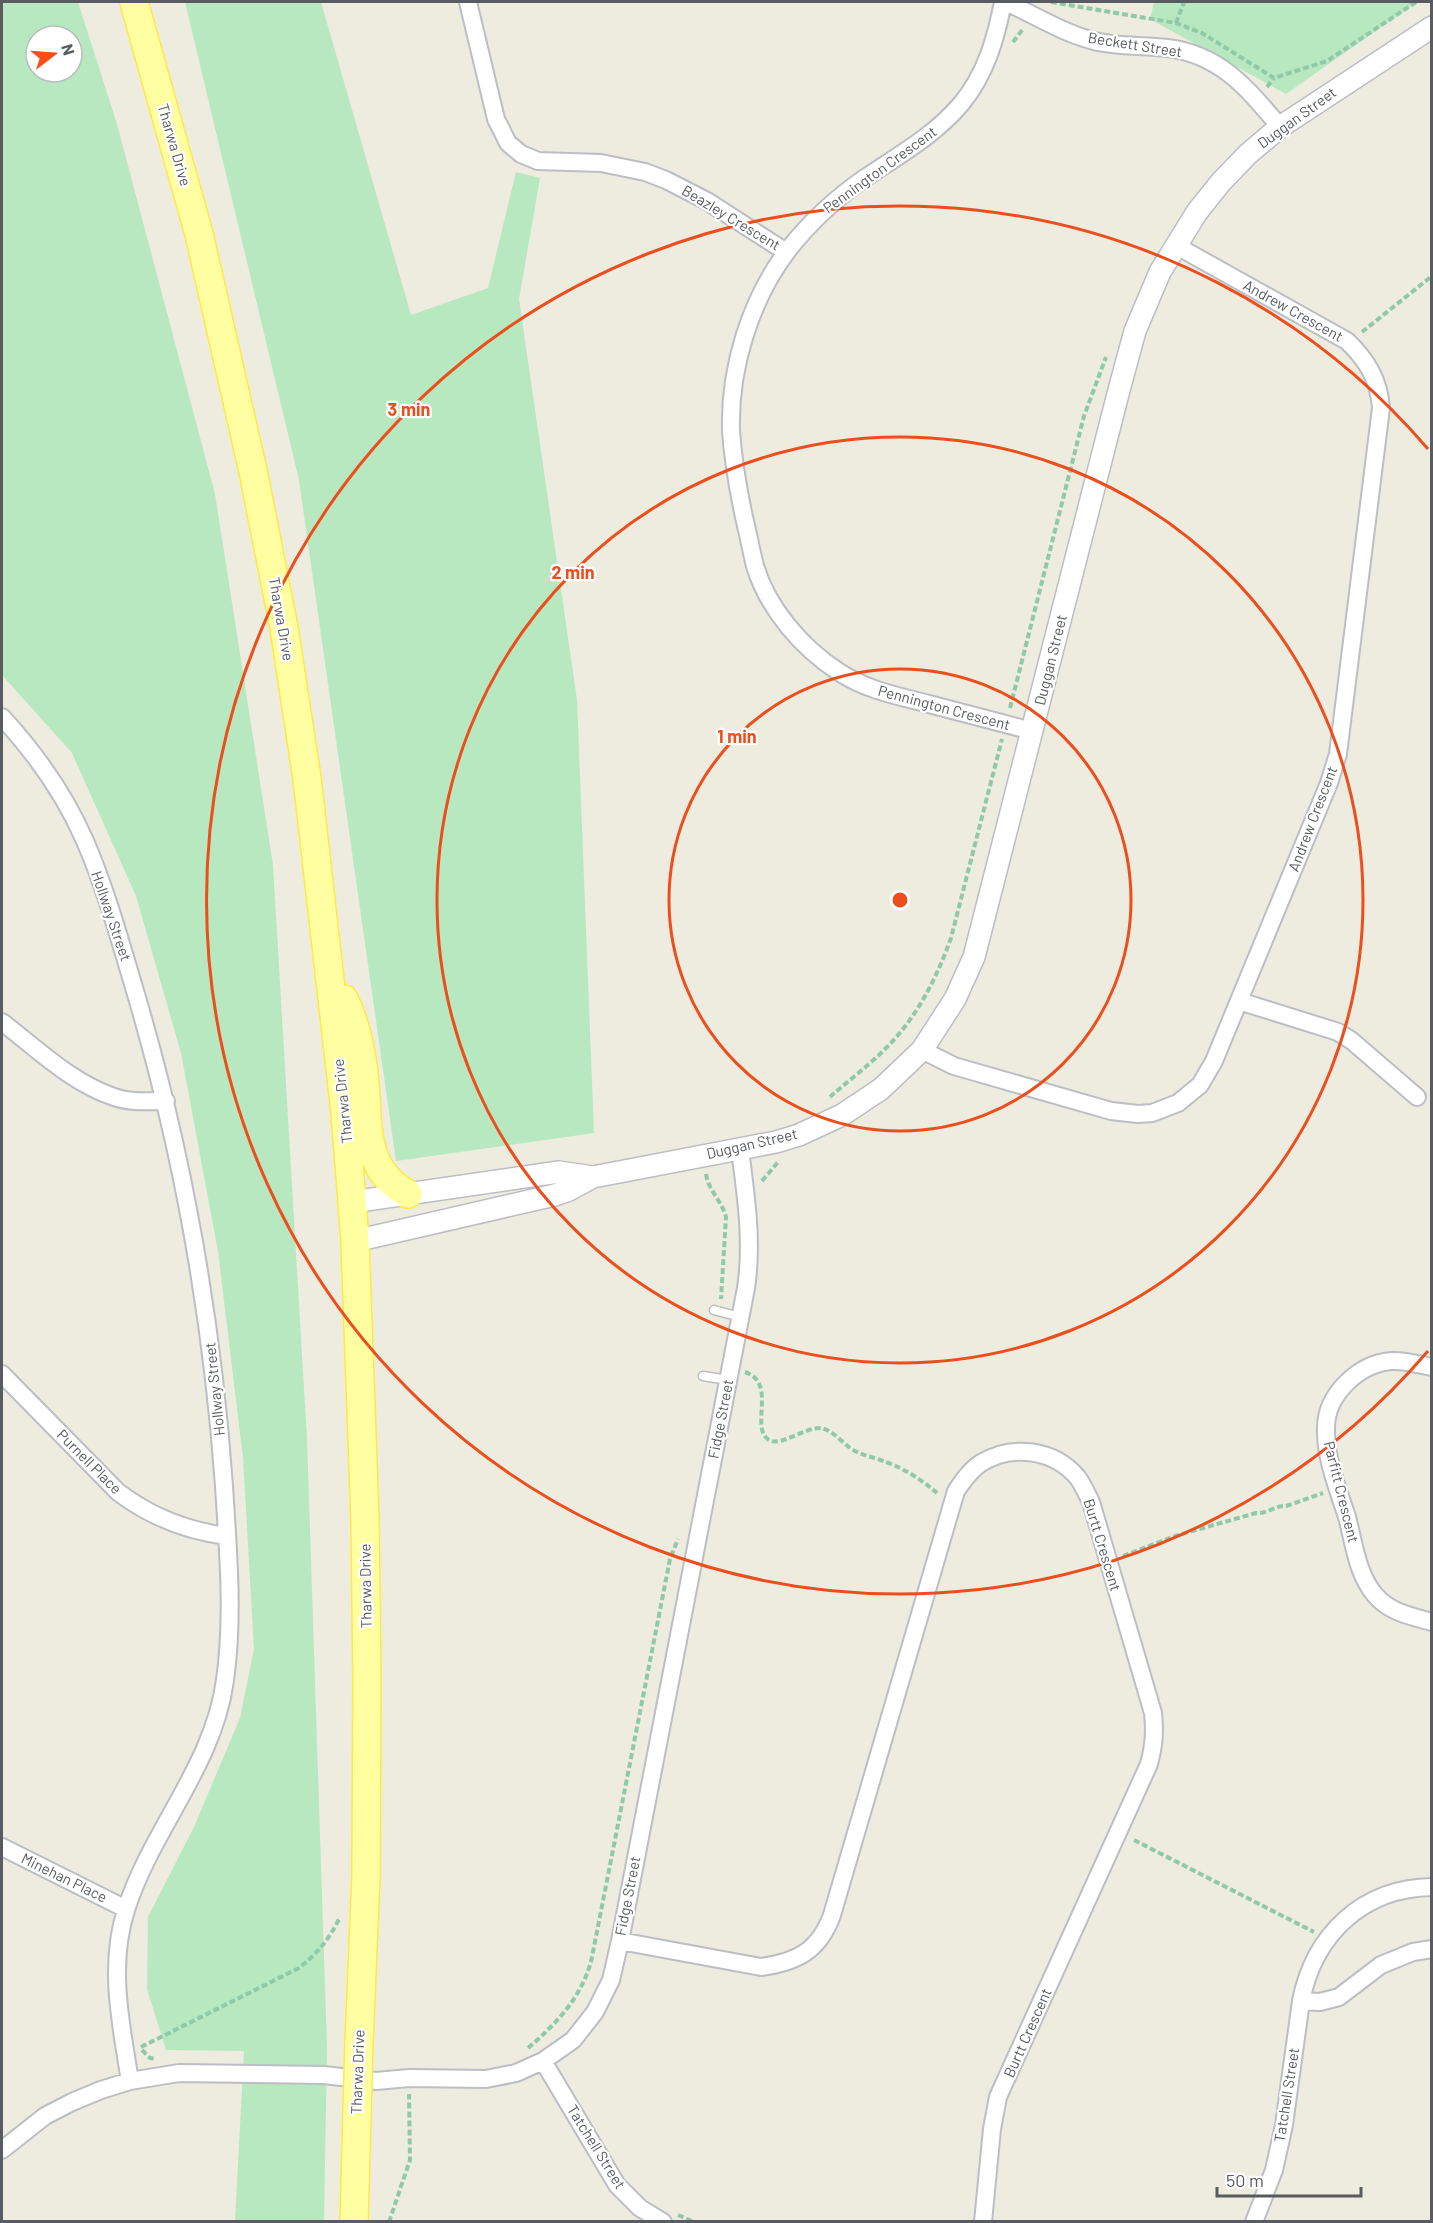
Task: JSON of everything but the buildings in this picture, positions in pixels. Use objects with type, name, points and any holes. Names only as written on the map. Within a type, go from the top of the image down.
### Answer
[{"type":"main road","name":"Tharwa Drive","points":[[134,2],[200,234],[253,471],[284,628],[307,778],[345,1113],[355,1241],[367,1679],[366,1876],[354,2222]]},
{"type":"main road","points":[[329,968],[351,1012],[363,1066],[368,1133],[373,1156],[381,1173],[394,1186],[408,1194]]},
{"type":"street","name":"Beazley Crescent","points":[[468,2],[496,118],[508,142],[521,154],[538,161],[601,164],[645,172],[707,201],[786,252]]},
{"type":"street","name":"Pennington Crescent","points":[[1005,2],[991,53],[973,88],[961,104],[933,132],[829,205],[786,252],[762,293],[744,337],[734,383],[731,431],[738,486],[756,568],[782,618],[807,647],[840,672],[877,691],[1032,731]]},
{"type":"street","name":"Beckett Street","points":[[1005,2],[1093,40],[1130,47],[1182,51],[1213,62],[1240,81],[1280,127]]},
{"type":"street","name":"Duggan Street","points":[[355,1241],[555,1195],[593,1177],[740,1150],[799,1135],[842,1115],[881,1089],[922,1050],[955,999],[974,957],[1135,331],[1160,272],[1197,212],[1248,154],[1280,127],[1431,27]]},
{"type":"street","name":"Andrew Crescent","points":[[922,1050],[954,1066],[1111,1112],[1152,1113],[1178,1102],[1200,1085],[1214,1061],[1329,783],[1338,754],[1381,408],[1380,395],[1372,370],[1351,344],[1175,245]]},
{"type":"street","name":"Hollway Street","points":[[2,717],[27,744],[59,791],[85,842],[116,926],[151,1042],[189,1208],[207,1317],[219,1426],[227,1536],[229,1635],[225,1682],[205,1749],[143,1868],[126,1909],[121,1929],[116,1971],[130,2081]]},
{"type":"street","points":[[1239,1001],[1338,1032],[1352,1041],[1417,1098]]},
{"type":"street","points":[[2,1022],[84,1085],[115,1098],[132,1101],[166,1101]]},
{"type":"street","name":"Fidge Street","points":[[2,2150],[45,2116],[72,2102],[130,2081],[179,2073],[324,2075],[376,2080],[486,2079],[516,2073],[543,2061],[573,2040],[595,2012],[611,1980],[620,1941],[734,1374],[740,1317],[749,1268],[749,1227],[740,1150]]},
{"type":"street","name":"Duggan Street","points":[[352,1202],[559,1172],[593,1177]]},
{"type":"street","name":"Parfitt Crescent","points":[[1431,1367],[1390,1361],[1366,1368],[1346,1383],[1338,1393],[1328,1415],[1326,1427],[1328,1452],[1363,1577],[1375,1595],[1392,1609],[1431,1622]]},
{"type":"street","name":"Purnell Place","points":[[2,1374],[118,1492],[134,1504],[169,1523],[207,1534],[227,1536]]},
{"type":"street","name":"Burtt Crescent","points":[[620,1941],[761,1968],[785,1964],[806,1954],[815,1946],[832,1915],[956,1491],[980,1463],[1003,1453],[1015,1451],[1040,1453],[1062,1463],[1080,1480],[1090,1502],[1153,1713],[1156,1734],[1149,1764],[998,2097],[992,2129],[983,2222]]},
{"type":"street","name":"Minehan Place","points":[[2,1847],[126,1909]]},
{"type":"street","name":"Tatchell Street","points":[[1254,2222],[1274,2170],[1284,2125],[1304,1984],[1317,1953],[1337,1926],[1364,1905],[1380,1897],[1412,1887],[1431,1887]]},
{"type":"street","points":[[1301,2001],[1320,2002],[1339,1997],[1381,1965],[1413,1952],[1431,1949]]},
{"type":"street","name":"Tatchell Street","points":[[543,2061],[617,2185],[640,2208],[668,2217]]},
{"type":"lane","points":[[717,1311],[740,1317]]},
{"type":"lane","points":[[703,1376],[734,1374]]},
{"type":"path","points":[[1051,2],[1176,23],[1203,33],[1274,78],[1327,61],[1416,2]]},
{"type":"path","points":[[1176,23],[1184,2]]},
{"type":"path","points":[[1009,47],[1034,15]]},
{"type":"path","points":[[1351,344],[1431,276]]},
{"type":"path","points":[[821,1105],[889,1045],[923,1001],[943,961],[951,938],[1084,416],[1107,352]]},
{"type":"path","points":[[704,1156],[707,1181],[724,1209],[726,1217],[717,1311]]},
{"type":"path","points":[[760,1187],[776,1163],[786,1159]]},
{"type":"path","points":[[734,1374],[745,1361]]},
{"type":"path","points":[[734,1374],[754,1375],[760,1383],[763,1433],[769,1440],[778,1442],[808,1429],[824,1428],[856,1452],[887,1462],[924,1482]]},
{"type":"path","points":[[1136,1551],[1175,1536],[1256,1513],[1262,1514],[1314,1497]]},
{"type":"path","points":[[526,2049],[556,2023],[578,1995],[586,1979],[670,1559],[682,1530]]},
{"type":"path","points":[[1118,1832],[1315,1932]]},
{"type":"path","points":[[140,2048],[299,1968],[315,1956],[329,1940],[342,1914]]},
{"type":"path","points":[[123,2033],[135,2030],[140,2048],[150,2058],[165,2061]]},
{"type":"path","points":[[389,2222],[410,2160],[409,2094],[420,2092]]},
{"type":"path","points":[[668,2217],[694,2222]]},
{"type":"green space","points":[[2,2],[78,2],[117,124],[215,494],[273,865],[307,1439],[327,2048],[324,2221],[235,2221],[244,2051],[166,2050],[147,1989],[148,1917],[194,1827],[240,1718],[254,1649],[243,1458],[218,1251],[181,1053],[136,896],[72,753],[2,675]]},
{"type":"green space","points":[[185,2],[321,2],[411,315],[488,288],[516,172],[540,178],[519,299],[577,700],[594,1133],[396,1161],[299,480]]},
{"type":"green space","points":[[1154,2],[1417,2],[1286,94],[1150,19]]}]
